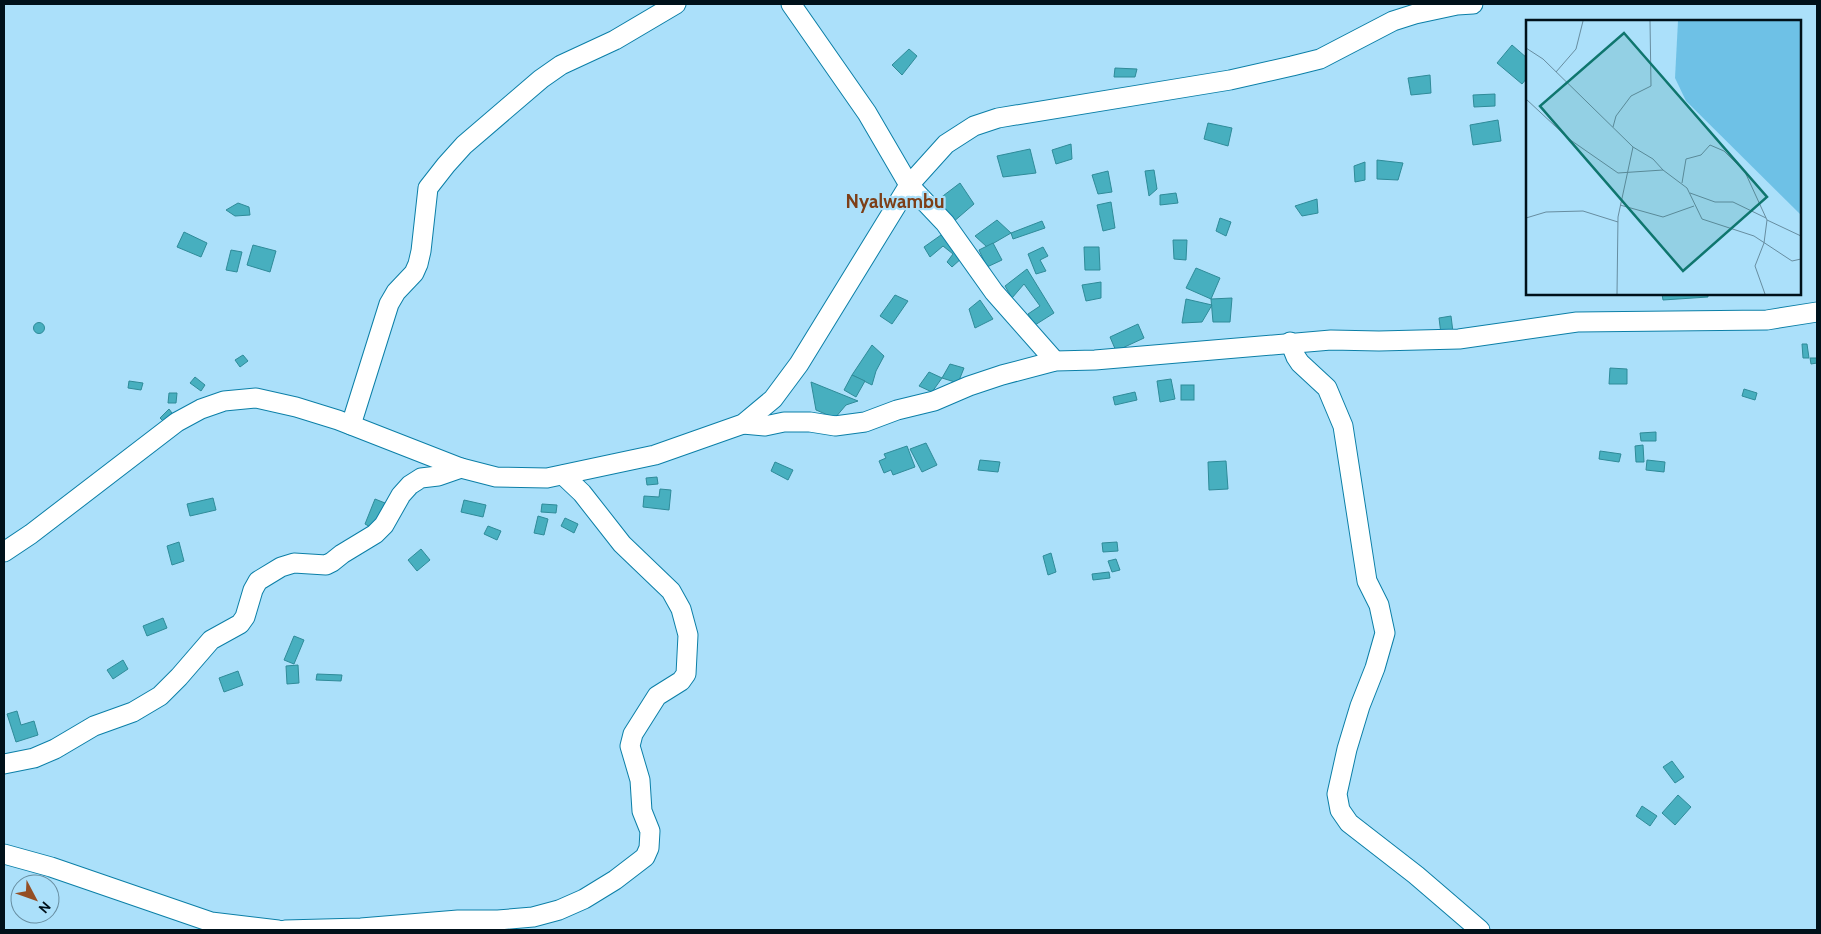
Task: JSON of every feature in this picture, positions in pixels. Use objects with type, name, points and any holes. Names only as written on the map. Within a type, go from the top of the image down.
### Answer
[{"type":"street","points":[[351,425],[389,304],[396,292],[414,273],[418,264],[428,188],[436,177],[464,145],[541,79],[561,65],[615,40],[676,4]]},
{"type":"street","points":[[791,4],[867,113],[909,185],[945,223],[994,292],[1055,361]]},
{"type":"street","points":[[4,552],[31,534],[178,422],[201,409],[224,401],[256,398],[296,407],[351,425],[461,468],[496,477],[547,478],[563,475],[655,455],[743,424],[773,399],[799,364],[909,185],[946,144],[974,126],[998,118],[1230,80],[1292,66],[1320,59],[1393,22],[1415,14],[1457,5],[1473,4]]},
{"type":"street","points":[[743,424],[765,426],[784,422],[810,422],[835,426],[865,422],[896,410],[934,402],[1002,375],[1055,361],[1095,360],[1290,342],[1459,339],[1577,322],[1767,320],[1817,312]]},
{"type":"street","points":[[1290,342],[1300,363],[1327,388],[1343,426],[1367,581],[1379,604],[1385,633],[1347,750],[1337,794],[1340,810],[1349,824],[1409,870],[1480,930]]},
{"type":"street","points":[[4,764],[34,758],[55,749],[94,726],[133,712],[160,696],[211,640],[240,624],[245,617],[253,590],[258,581],[281,567],[294,564],[326,565],[332,562],[375,534],[384,525],[401,495],[410,485],[421,478],[438,476],[461,468]]},
{"type":"street","points":[[285,930],[361,928],[458,920],[498,920],[533,917],[559,910],[584,899],[615,880],[645,857],[649,848],[650,831],[642,810],[640,780],[630,746],[633,734],[657,696],[681,681],[686,674],[688,636],[678,601],[671,590],[622,544],[582,494],[563,475]]},
{"type":"street","points":[[4,854],[51,867],[211,922],[278,930]]},
{"type":"building","points":[[1512,45],[1526,57],[1526,79],[1522,84],[1497,63]]},
{"type":"building","points":[[909,49],[917,56],[902,75],[892,65]]},
{"type":"building","points":[[1115,68],[1137,69],[1135,77],[1114,77]]},
{"type":"building","points":[[1430,75],[1431,93],[1411,95],[1408,78]]},
{"type":"building","points":[[1495,94],[1495,106],[1474,107],[1473,95]]},
{"type":"building","points":[[1498,120],[1501,141],[1473,145],[1470,125]]},
{"type":"building","points":[[1208,123],[1232,128],[1228,146],[1204,139]]},
{"type":"building","points":[[1071,144],[1072,159],[1056,164],[1052,150]]},
{"type":"building","points":[[1030,149],[1036,173],[1003,177],[997,156]]},
{"type":"building","points":[[1377,160],[1403,163],[1398,180],[1377,179]]},
{"type":"building","points":[[1365,162],[1365,180],[1355,182],[1354,166]]},
{"type":"building","points":[[1154,170],[1157,189],[1149,196],[1145,171]]},
{"type":"building","points":[[1108,171],[1112,192],[1098,194],[1092,175]]},
{"type":"building","points":[[960,183],[974,204],[952,223],[935,202]]},
{"type":"building","points":[[1176,193],[1178,203],[1160,205],[1160,195]]},
{"type":"building","points":[[1317,199],[1318,213],[1302,216],[1295,206]]},
{"type":"building","points":[[1111,202],[1115,228],[1103,231],[1097,205]]},
{"type":"building","points":[[238,203],[249,207],[250,215],[235,216],[226,210]]},
{"type":"building","points":[[1220,218],[1231,222],[1226,236],[1216,231]]},
{"type":"building","points":[[997,220],[1011,233],[987,247],[975,236]]},
{"type":"building","points":[[1042,221],[1045,228],[1013,239],[1011,233]]},
{"type":"building","points":[[184,232],[207,243],[201,257],[177,247]]},
{"type":"building","points":[[941,235],[963,257],[952,267],[947,262],[953,254],[943,246],[930,257],[924,247]]},
{"type":"building","points":[[1173,240],[1187,240],[1186,260],[1174,259]]},
{"type":"building","points":[[993,243],[1002,260],[987,267],[979,250]]},
{"type":"building","points":[[253,245],[276,251],[270,272],[247,265]]},
{"type":"building","points":[[1043,247],[1048,256],[1040,260],[1046,271],[1036,274],[1028,254]]},
{"type":"building","points":[[1084,247],[1099,247],[1100,270],[1085,270]]},
{"type":"building","points":[[231,250],[242,252],[237,272],[226,270]]},
{"type":"building","points":[[1196,268],[1220,278],[1211,299],[1186,288]]},
{"type":"building","points":[[1027,269],[1054,313],[1035,325],[1028,314],[1040,306],[1024,284],[1012,298],[1005,286]]},
{"type":"building","points":[[1101,282],[1101,298],[1086,301],[1082,285]]},
{"type":"building","points":[[895,295],[908,301],[892,324],[880,316]]},
{"type":"building","points":[[1662,295],[1708,295],[1708,297],[1663,300]]},
{"type":"building","points":[[1232,298],[1230,322],[1213,322],[1211,299]]},
{"type":"building","points":[[1186,299],[1212,305],[1202,322],[1182,323]]},
{"type":"building","points":[[980,300],[993,319],[975,328],[969,309]]},
{"type":"building","points":[[1451,316],[1453,332],[1441,334],[1439,318]]},
{"type":"building","points":[[37,323],[41,323],[44,328],[43,332],[37,333],[34,330],[34,326]]},
{"type":"building","points":[[1138,324],[1144,338],[1116,351],[1110,337]]},
{"type":"building","points":[[1802,344],[1807,344],[1809,358],[1803,358]]},
{"type":"building","points":[[872,345],[884,356],[876,371],[872,385],[852,375]]},
{"type":"building","points":[[243,355],[248,361],[240,367],[235,360]]},
{"type":"building","points":[[1810,358],[1817,358],[1817,363],[1811,364]]},
{"type":"building","points":[[950,364],[964,368],[958,383],[942,378]]},
{"type":"building","points":[[1610,368],[1627,369],[1627,384],[1609,384]]},
{"type":"building","points":[[929,372],[942,378],[932,392],[919,386]]},
{"type":"building","points":[[852,375],[865,381],[856,397],[844,390]]},
{"type":"building","points":[[195,377],[205,385],[201,391],[190,383]]},
{"type":"building","points":[[1171,379],[1175,399],[1160,402],[1157,381]]},
{"type":"building","points":[[129,381],[143,383],[141,390],[128,388]]},
{"type":"building","points":[[811,382],[858,401],[846,405],[835,418],[816,410]]},
{"type":"building","points":[[1181,385],[1194,385],[1194,400],[1181,400]]},
{"type":"building","points":[[1744,389],[1757,393],[1755,400],[1742,396]]},
{"type":"building","points":[[1135,392],[1137,400],[1115,405],[1113,397]]},
{"type":"building","points":[[169,393],[177,393],[176,403],[168,403]]},
{"type":"building","points":[[169,409],[172,413],[163,421],[160,418]]},
{"type":"building","points":[[1656,432],[1656,441],[1641,441],[1640,433]]},
{"type":"building","points":[[926,443],[937,465],[922,472],[910,449]]},
{"type":"building","points":[[1643,445],[1644,462],[1636,462],[1635,446]]},
{"type":"building","points":[[907,446],[915,467],[893,475],[891,470],[884,473],[879,461],[886,458],[884,454]]},
{"type":"building","points":[[1600,451],[1621,454],[1619,462],[1599,459]]},
{"type":"building","points":[[980,460],[1000,462],[998,472],[978,470]]},
{"type":"building","points":[[1647,460],[1665,462],[1664,472],[1646,470]]},
{"type":"building","points":[[1226,461],[1228,489],[1209,490],[1208,462]]},
{"type":"building","points":[[775,462],[793,470],[788,480],[771,471]]},
{"type":"building","points":[[657,477],[658,484],[647,485],[646,478]]},
{"type":"building","points":[[660,489],[671,490],[669,510],[643,507],[644,496],[659,497]]},
{"type":"building","points":[[213,498],[216,510],[190,516],[187,504]]},
{"type":"building","points":[[375,499],[385,503],[374,529],[365,524]]},
{"type":"building","points":[[464,500],[486,505],[483,517],[461,512]]},
{"type":"building","points":[[542,504],[557,505],[556,513],[541,512]]},
{"type":"building","points":[[538,516],[548,519],[544,535],[534,533]]},
{"type":"building","points":[[565,518],[578,524],[574,533],[561,526]]},
{"type":"building","points":[[488,526],[501,531],[497,540],[484,534]]},
{"type":"building","points":[[179,542],[184,561],[172,565],[167,546]]},
{"type":"building","points":[[1117,542],[1118,551],[1103,552],[1102,543]]},
{"type":"building","points":[[421,549],[430,560],[417,571],[408,560]]},
{"type":"building","points":[[1051,553],[1056,572],[1048,575],[1043,556]]},
{"type":"building","points":[[1116,559],[1120,570],[1112,572],[1108,561]]},
{"type":"building","points":[[1109,572],[1110,578],[1093,580],[1092,574]]},
{"type":"building","points":[[163,618],[167,628],[147,636],[143,626]]},
{"type":"building","points":[[294,636],[304,640],[294,664],[284,660]]},
{"type":"building","points":[[123,660],[128,669],[113,679],[107,670]]},
{"type":"building","points":[[298,665],[299,683],[287,684],[286,666]]},
{"type":"building","points":[[238,671],[243,685],[224,692],[219,678]]},
{"type":"building","points":[[317,674],[342,675],[341,681],[316,680]]},
{"type":"building","points":[[17,711],[21,725],[34,721],[38,735],[16,742],[7,714]]},
{"type":"building","points":[[1672,761],[1684,777],[1675,783],[1663,767]]},
{"type":"building","points":[[1678,795],[1691,807],[1675,825],[1662,813]]},
{"type":"building","points":[[1642,806],[1657,816],[1650,826],[1636,816]]},
{"type":"district","name":"Nyalwambu","points":[[895,201]]}]
